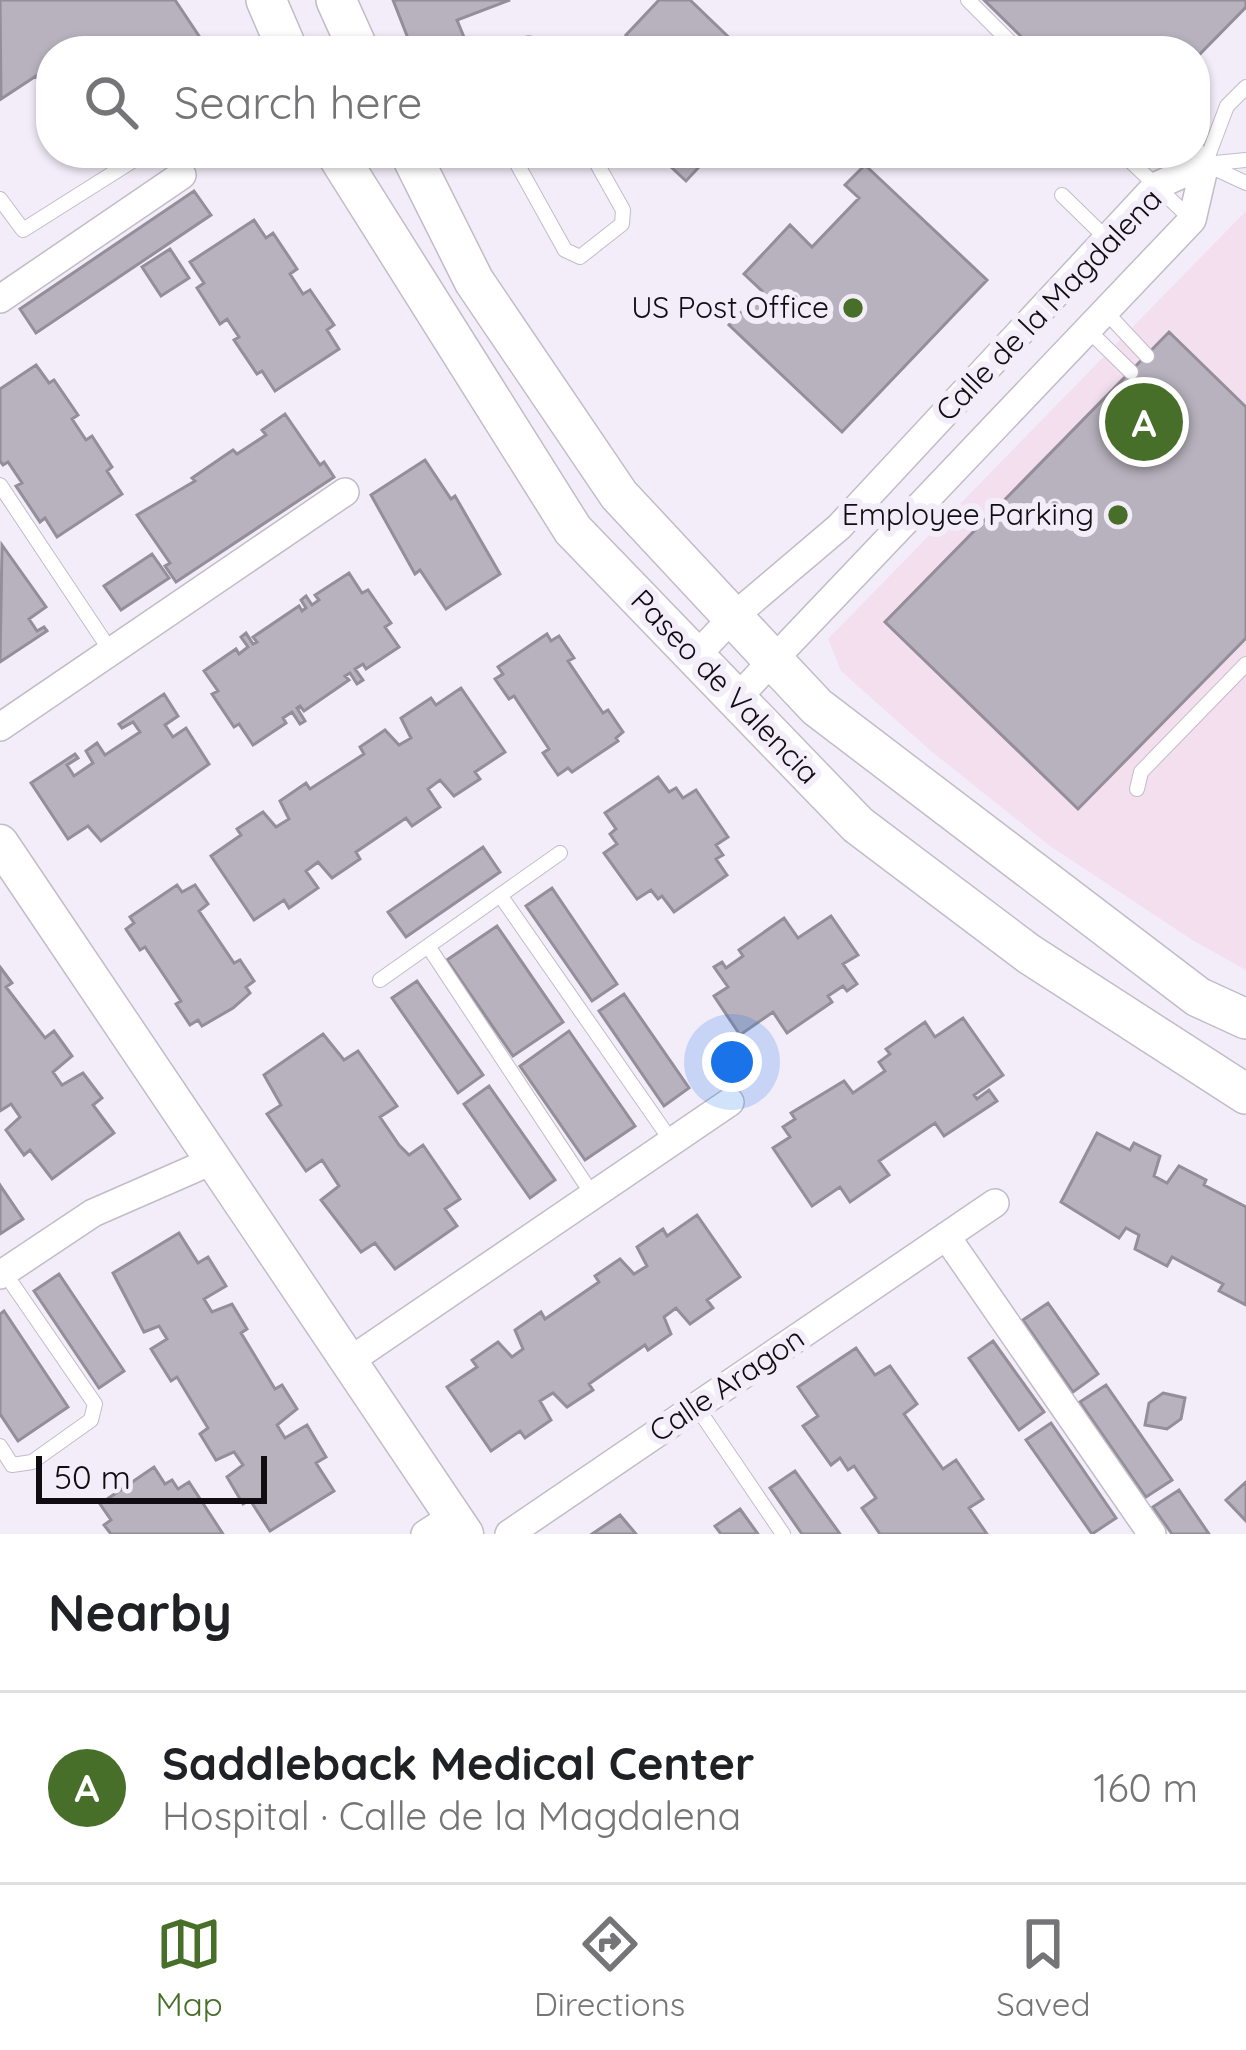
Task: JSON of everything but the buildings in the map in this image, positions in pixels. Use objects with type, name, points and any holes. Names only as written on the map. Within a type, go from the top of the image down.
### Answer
[{"type":"main road","points":[[266,0],[282,36]]},
{"type":"main road","points":[[336,0],[352,36]]},
{"type":"main road","name":"Paseo de Valencia","points":[[345,168],[573,530],[858,825],[1029,954],[1246,1094]]},
{"type":"main road","name":"Paseo de Valencia","points":[[418,168],[474,281],[619,495],[817,707],[1198,998],[1246,1019]]},
{"type":"street","name":"Calle de la Magdalena","points":[[695,656],[839,527],[1156,187],[1181,168]]},
{"type":"street","name":"Calle de la Magdalena","points":[[737,698],[1192,220],[1198,168]]},
{"type":"street","points":[[0,299],[182,175]]},
{"type":"street","points":[[0,727],[345,492]]},
{"type":"street","points":[[0,843],[348,1362],[448,1528]]},
{"type":"street","points":[[348,1362],[730,1102]]},
{"type":"street","points":[[2,1271],[93,1214],[212,1161]]},
{"type":"street","name":"Calle Aragon","points":[[509,1534],[995,1203]]},
{"type":"street","points":[[946,1236],[1152,1534]]},
{"type":"lane","points":[[968,0],[1004,36]]},
{"type":"lane","points":[[1210,136],[1227,106],[1246,87]]},
{"type":"lane","points":[[1210,155],[1246,160]]},
{"type":"lane","points":[[1210,160],[1246,183]]},
{"type":"lane","points":[[0,199],[23,230],[121,168]]},
{"type":"lane","points":[[520,168],[565,250],[580,257],[622,224],[623,210],[599,168]]},
{"type":"lane","points":[[1137,168],[1192,220]]},
{"type":"lane","points":[[1062,195],[1107,239]]},
{"type":"lane","points":[[1096,320],[1147,356]]},
{"type":"lane","points":[[1096,320],[1131,372]]},
{"type":"lane","points":[[0,485],[110,650]]},
{"type":"lane","points":[[1137,789],[1141,772],[1246,664]]},
{"type":"lane","points":[[380,980],[560,853]]},
{"type":"lane","points":[[500,896],[672,1143]]},
{"type":"lane","points":[[428,946],[594,1197]]},
{"type":"lane","points":[[0,1446],[12,1465],[32,1462],[91,1420],[95,1404],[2,1271]]},
{"type":"lane","points":[[696,1406],[783,1534]]},
{"type":"shaded area","points":[[1246,211],[1246,970],[1050,846],[841,671],[828,639]]},
{"type":"place","name":"US Post Office","points":[[853,308]]},
{"type":"place","name":"Saddleback Medical Center","points":[[1144,422]]},
{"type":"place","name":"Employee Parking","points":[[1118,515]]}]
